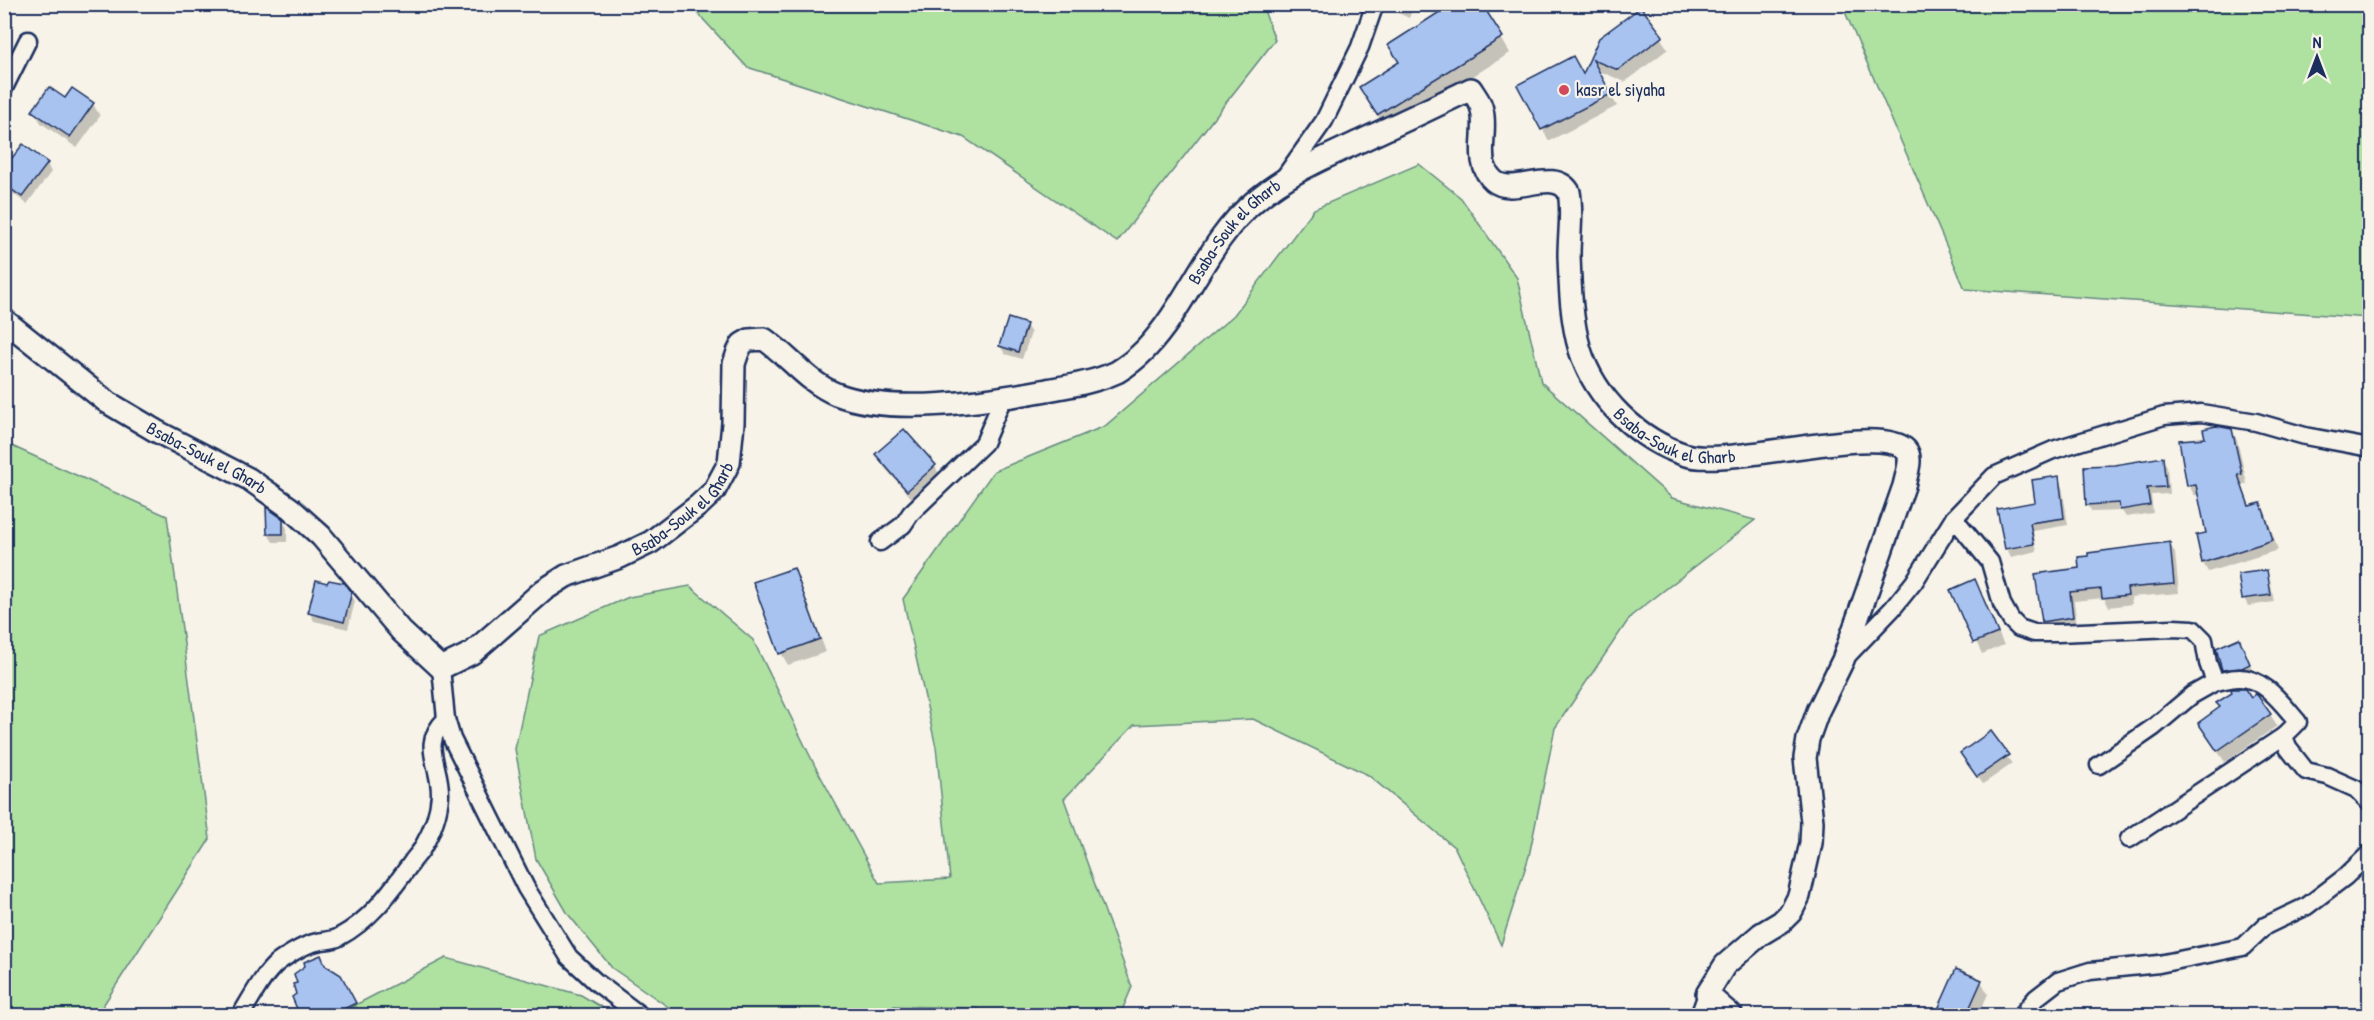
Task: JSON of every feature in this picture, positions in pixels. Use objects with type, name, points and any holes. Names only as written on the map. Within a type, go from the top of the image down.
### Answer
[{"type":"street","points":[[1283,180],[1324,121],[1360,47],[1375,4]]},
{"type":"street","points":[[4,88],[28,40]]},
{"type":"street","name":"Bsaba-Souk el Gharb","points":[[4,320],[108,402],[156,431],[249,479],[290,508],[321,536],[401,631],[441,668],[472,653],[544,590],[566,576],[620,557],[651,542],[699,505],[714,490],[729,464],[734,363],[742,344],[749,340],[764,339],[822,386],[853,399],[874,404],[965,402],[1003,398],[1079,384],[1117,371],[1132,362],[1145,350],[1178,308],[1220,236],[1253,202],[1302,168],[1471,89],[1482,109],[1484,164],[1495,181],[1502,186],[1550,182],[1560,184],[1569,192],[1571,295],[1580,349],[1603,393],[1636,429],[1671,449],[1689,456],[1709,457],[1855,441],[1880,442],[1904,448],[1909,457],[1904,486],[1843,660],[1818,711],[1808,739],[1805,758],[1812,822],[1809,851],[1799,896],[1791,912],[1781,922],[1761,934],[1725,965],[1707,994]]},
{"type":"street","points":[[880,542],[903,525],[911,513],[984,444],[1003,398]]},
{"type":"street","points":[[1843,660],[1893,608],[1914,582],[1954,518],[1994,476],[2053,450],[2164,416],[2201,413],[2231,417],[2305,436],[2370,448]]},
{"type":"street","points":[[1954,518],[1990,562],[2002,604],[2011,620],[2019,627],[2034,633],[2193,629],[2204,640],[2208,663],[2215,682]]},
{"type":"street","points":[[441,668],[446,719],[452,739],[526,888],[569,957],[596,982],[641,1016]]},
{"type":"street","points":[[2099,765],[2154,727],[2192,695],[2215,682],[2238,678],[2255,680],[2298,722],[2284,736],[2129,839]]},
{"type":"street","points":[[240,1016],[274,966],[301,948],[315,942],[337,939],[358,925],[392,889],[423,848],[438,811],[440,795],[431,749],[432,739],[437,728],[446,719]]},
{"type":"street","points":[[2284,736],[2288,748],[2306,771],[2327,776],[2356,789],[2370,803]]},
{"type":"street","points":[[2021,1016],[2036,998],[2058,981],[2090,971],[2159,964],[2243,947],[2265,926],[2307,906],[2346,877],[2370,852]]},
{"type":"street","points":[[1698,1016],[1707,994],[1732,1016]]},
{"type":"green space","points":[[667,5],[1262,5],[1275,40],[1117,242],[963,137],[747,67],[691,6]]},
{"type":"green space","points":[[1842,5],[2369,5],[2369,318],[1965,289]]},
{"type":"green space","points":[[1419,164],[1461,198],[1517,278],[1541,382],[1672,498],[1755,520],[1631,616],[1555,728],[1529,856],[1501,945],[1455,848],[1368,775],[1253,719],[1134,725],[1064,799],[1132,987],[1120,1015],[995,1016],[976,1008],[894,1006],[882,1015],[680,1015],[612,968],[568,914],[536,859],[515,749],[539,636],[629,597],[690,586],[753,640],[815,766],[879,883],[950,879],[936,747],[903,599],[994,471],[1105,426],[1234,315],[1314,209]]},
{"type":"green space","points":[[5,443],[167,516],[210,839],[97,1015],[5,1015]]},
{"type":"green space","points":[[446,958],[581,995],[615,1015],[336,1015]]},
{"type":"building","points":[[1452,4],[1482,4],[1503,37],[1377,115],[1359,87],[1399,62],[1388,45]]},
{"type":"building","points":[[1641,7],[1663,36],[1618,70],[1593,60],[1611,94],[1541,130],[1517,85],[1573,56],[1583,74],[1599,38]]},
{"type":"building","points":[[49,87],[65,98],[72,88],[94,103],[70,137],[32,111]]},
{"type":"building","points":[[23,144],[48,163],[22,197],[4,184],[4,168]]},
{"type":"building","points":[[1008,318],[1027,324],[1018,352],[999,346]]},
{"type":"building","points":[[2216,426],[2232,429],[2242,474],[2238,475],[2249,506],[2261,503],[2273,540],[2202,563],[2196,535],[2206,533],[2196,485],[2187,486],[2179,440],[2205,438],[2203,429]]},
{"type":"building","points":[[904,429],[936,465],[907,491],[875,454]]},
{"type":"building","points":[[2163,457],[2166,487],[2147,488],[2150,505],[2120,510],[2119,503],[2086,505],[2084,466],[2114,465]]},
{"type":"building","points":[[2059,476],[2064,518],[2030,523],[2034,544],[2005,549],[1997,509],[2035,502],[2032,480]]},
{"type":"building","points":[[266,507],[283,519],[283,534],[267,534]]},
{"type":"building","points":[[2170,542],[2174,584],[2127,588],[2128,595],[2102,598],[2101,589],[2070,592],[2073,617],[2042,622],[2035,574],[2079,568],[2078,557],[2088,556],[2088,553]]},
{"type":"building","points":[[794,568],[820,639],[779,654],[753,582]]},
{"type":"building","points":[[2267,570],[2271,595],[2242,599],[2238,574]]},
{"type":"building","points":[[1975,579],[1998,633],[1973,643],[1950,590]]},
{"type":"building","points":[[316,580],[327,583],[329,580],[344,583],[352,592],[344,622],[308,613]]},
{"type":"building","points":[[2239,638],[2250,664],[2242,668],[2222,670],[2216,648]]},
{"type":"building","points":[[2231,689],[2245,689],[2251,698],[2256,694],[2271,714],[2217,751],[2198,723],[2220,707],[2216,703],[2232,693]]},
{"type":"building","points":[[1991,731],[2009,755],[1977,777],[1960,753]]},
{"type":"building","points":[[321,955],[325,965],[341,975],[356,1003],[329,1016],[300,1016],[292,997],[296,994],[293,984],[297,983],[294,974],[305,966],[304,962]]},
{"type":"building","points":[[1956,969],[1982,980],[1966,1016],[1935,1016]]},
{"type":"place","name":"kasr el siyaha","points":[[1564,90]]}]
